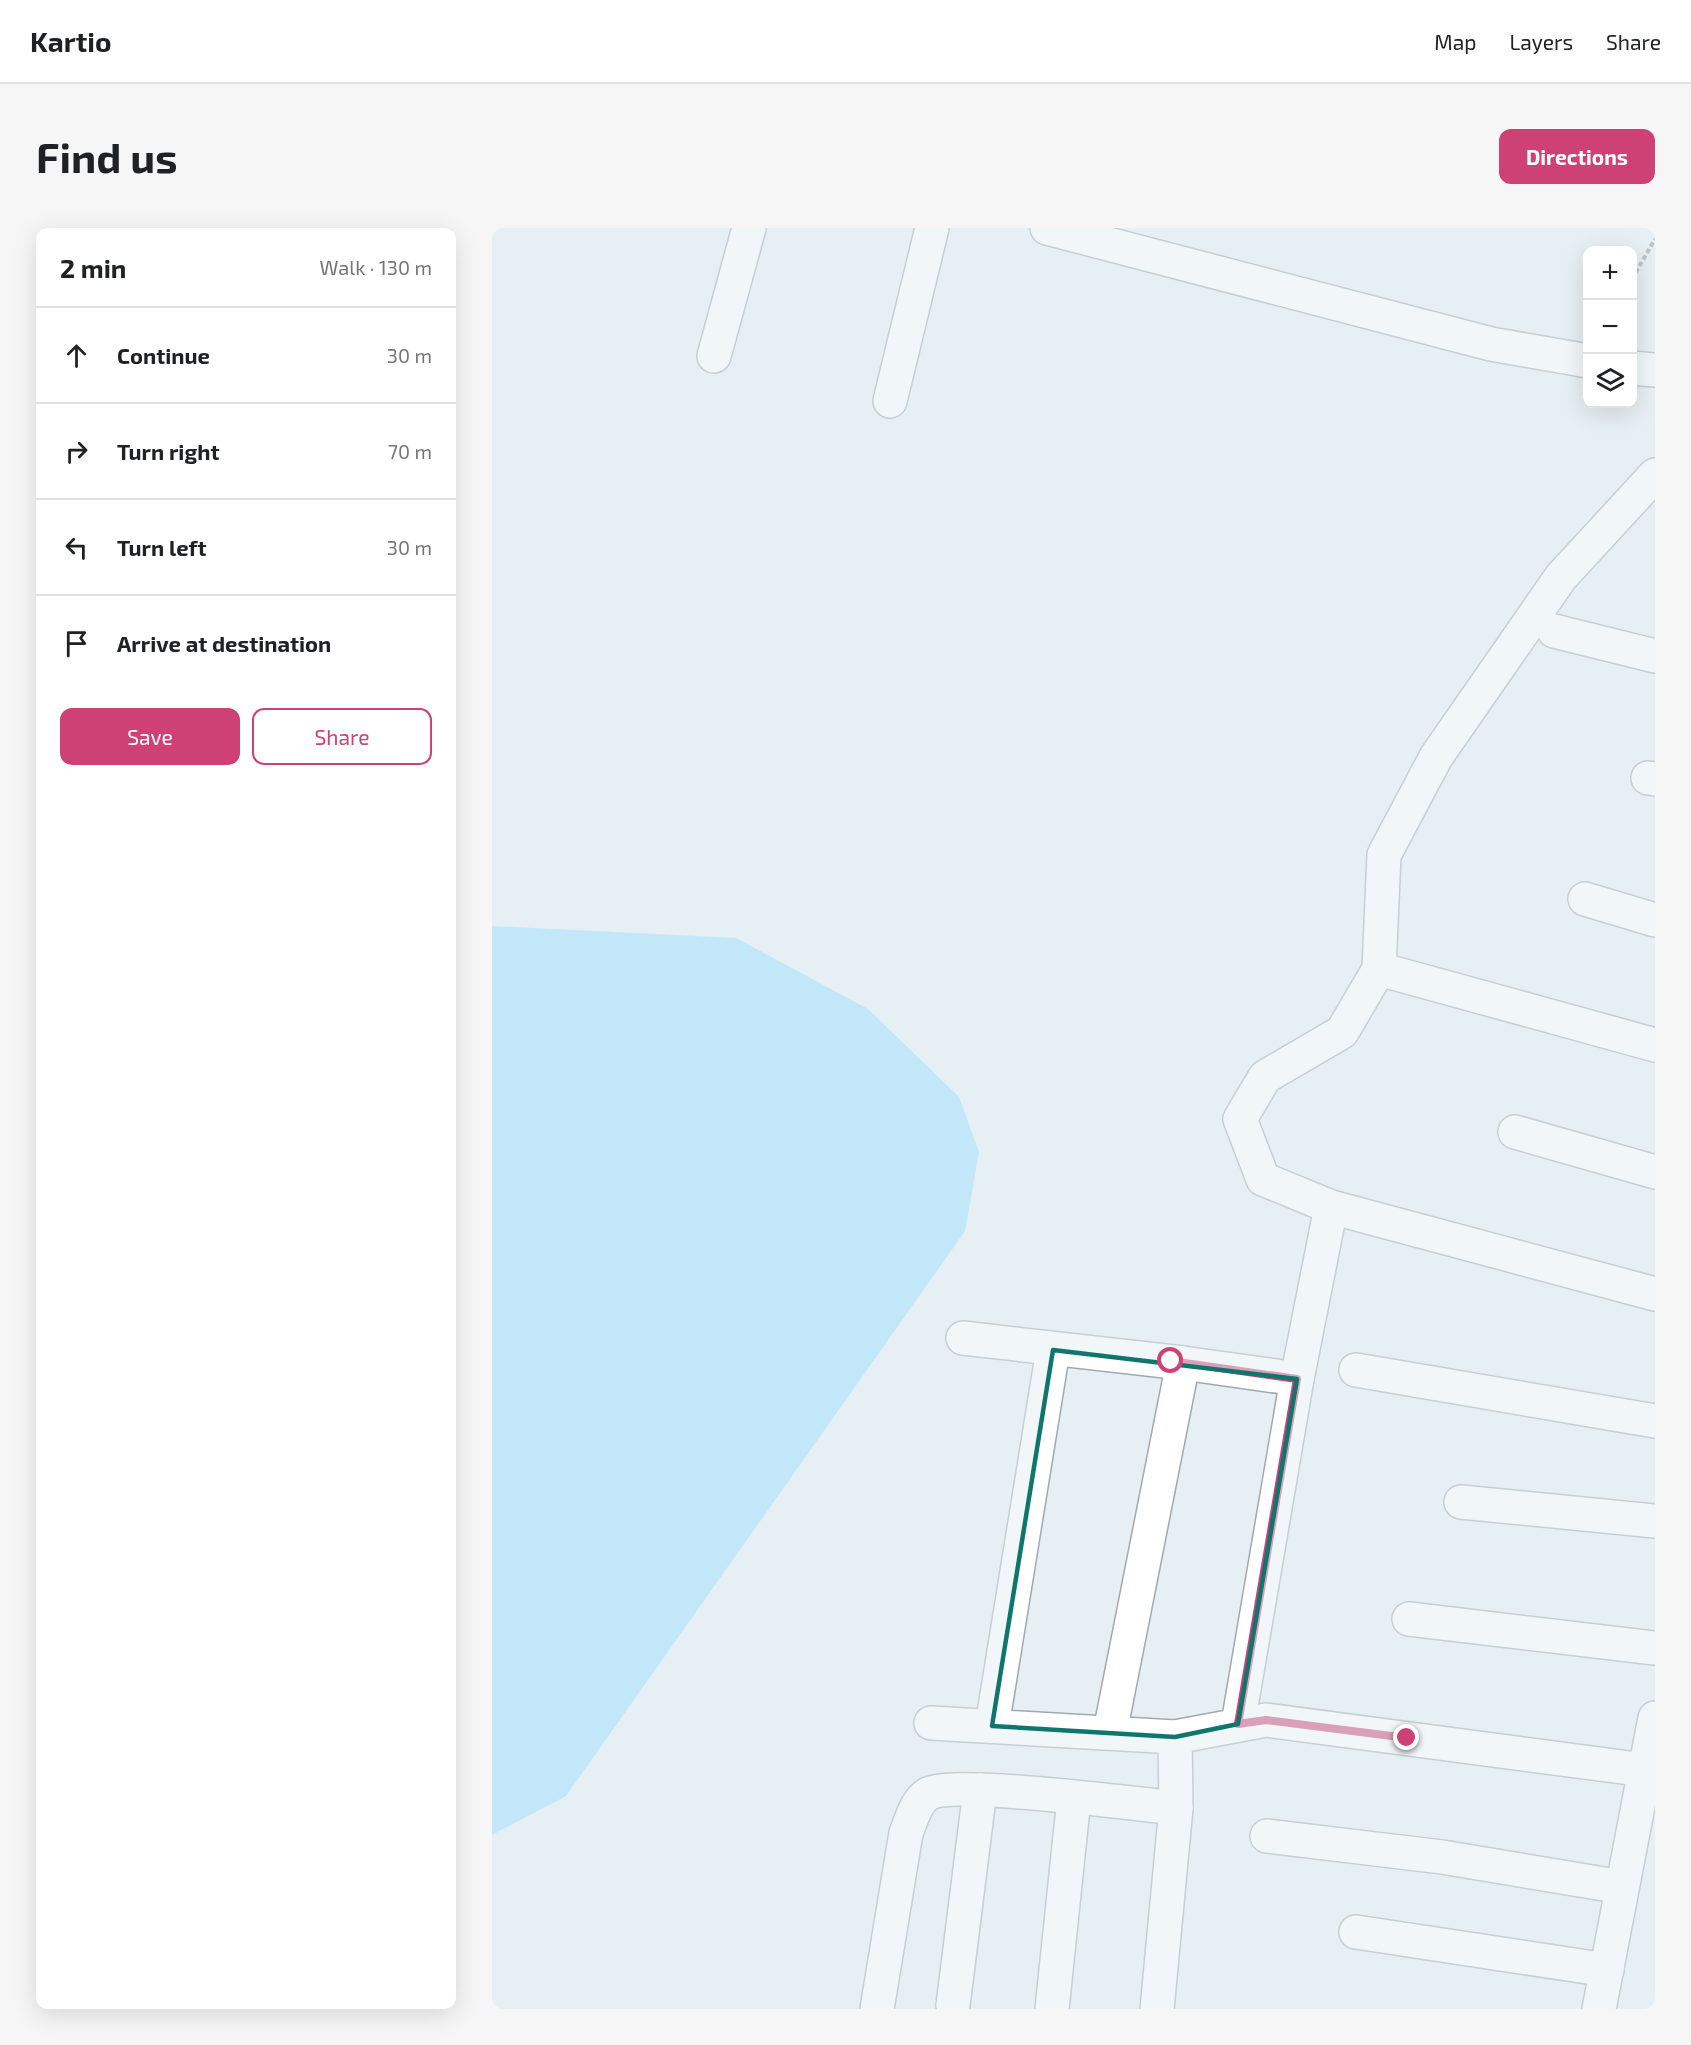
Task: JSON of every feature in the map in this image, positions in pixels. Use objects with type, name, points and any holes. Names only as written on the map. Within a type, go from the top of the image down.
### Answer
[{"type":"street","points":[[714,356],[749,228]]},
{"type":"street","points":[[890,401],[932,228]]},
{"type":"street","points":[[1047,228],[1491,344],[1583,360]]},
{"type":"street","points":[[1637,368],[1655,370]]},
{"type":"street","points":[[1655,475],[1561,577],[1436,757],[1384,855],[1379,969],[1342,1032],[1265,1077],[1240,1119],[1263,1179],[1331,1207],[1655,1294]]},
{"type":"street","points":[[1554,631],[1655,656]]},
{"type":"street","points":[[1586,899],[1655,920]]},
{"type":"street","points":[[1379,969],[1655,1045]]},
{"type":"street","points":[[1515,1132],[1655,1172]]},
{"type":"street","points":[[1238,1724],[1297,1379],[1331,1207]]},
{"type":"street","points":[[963,1338],[1183,1363],[1297,1379]]},
{"type":"street","points":[[992,1726],[1053,1350]]},
{"type":"street","points":[[1110,1732],[1183,1363]]},
{"type":"street","points":[[1356,1370],[1655,1421]]},
{"type":"street","points":[[1461,1502],[1655,1521]]},
{"type":"street","points":[[1409,1619],[1655,1648]]},
{"type":"street","points":[[1599,2009],[1655,1718]]},
{"type":"street","points":[[931,1723],[1175,1737],[1266,1720],[1645,1770]]},
{"type":"street","points":[[1157,2009],[1176,1808],[1175,1737]]},
{"type":"street","points":[[877,2009],[906,1833],[917,1807],[928,1794],[946,1789],[980,1790],[1176,1808]]},
{"type":"street","points":[[953,2005],[980,1790]]},
{"type":"street","points":[[1052,2009],[1074,1798]]},
{"type":"street","points":[[1267,1836],[1442,1857],[1622,1887]]},
{"type":"street","points":[[1356,1932],[1607,1970]]},
{"type":"path","points":[[1637,270],[1655,239]]},
{"type":"highlighted area","points":[[1053,1350],[1297,1379],[1238,1724],[1175,1737],[992,1726]]},
{"type":"water","points":[[492,926],[736,938],[868,1009],[959,1097],[979,1152],[965,1231],[566,1796],[492,1835]]},
{"type":"route","points":[[1171,1361],[1297,1379],[1238,1724],[1266,1720],[1407,1738]]}]
